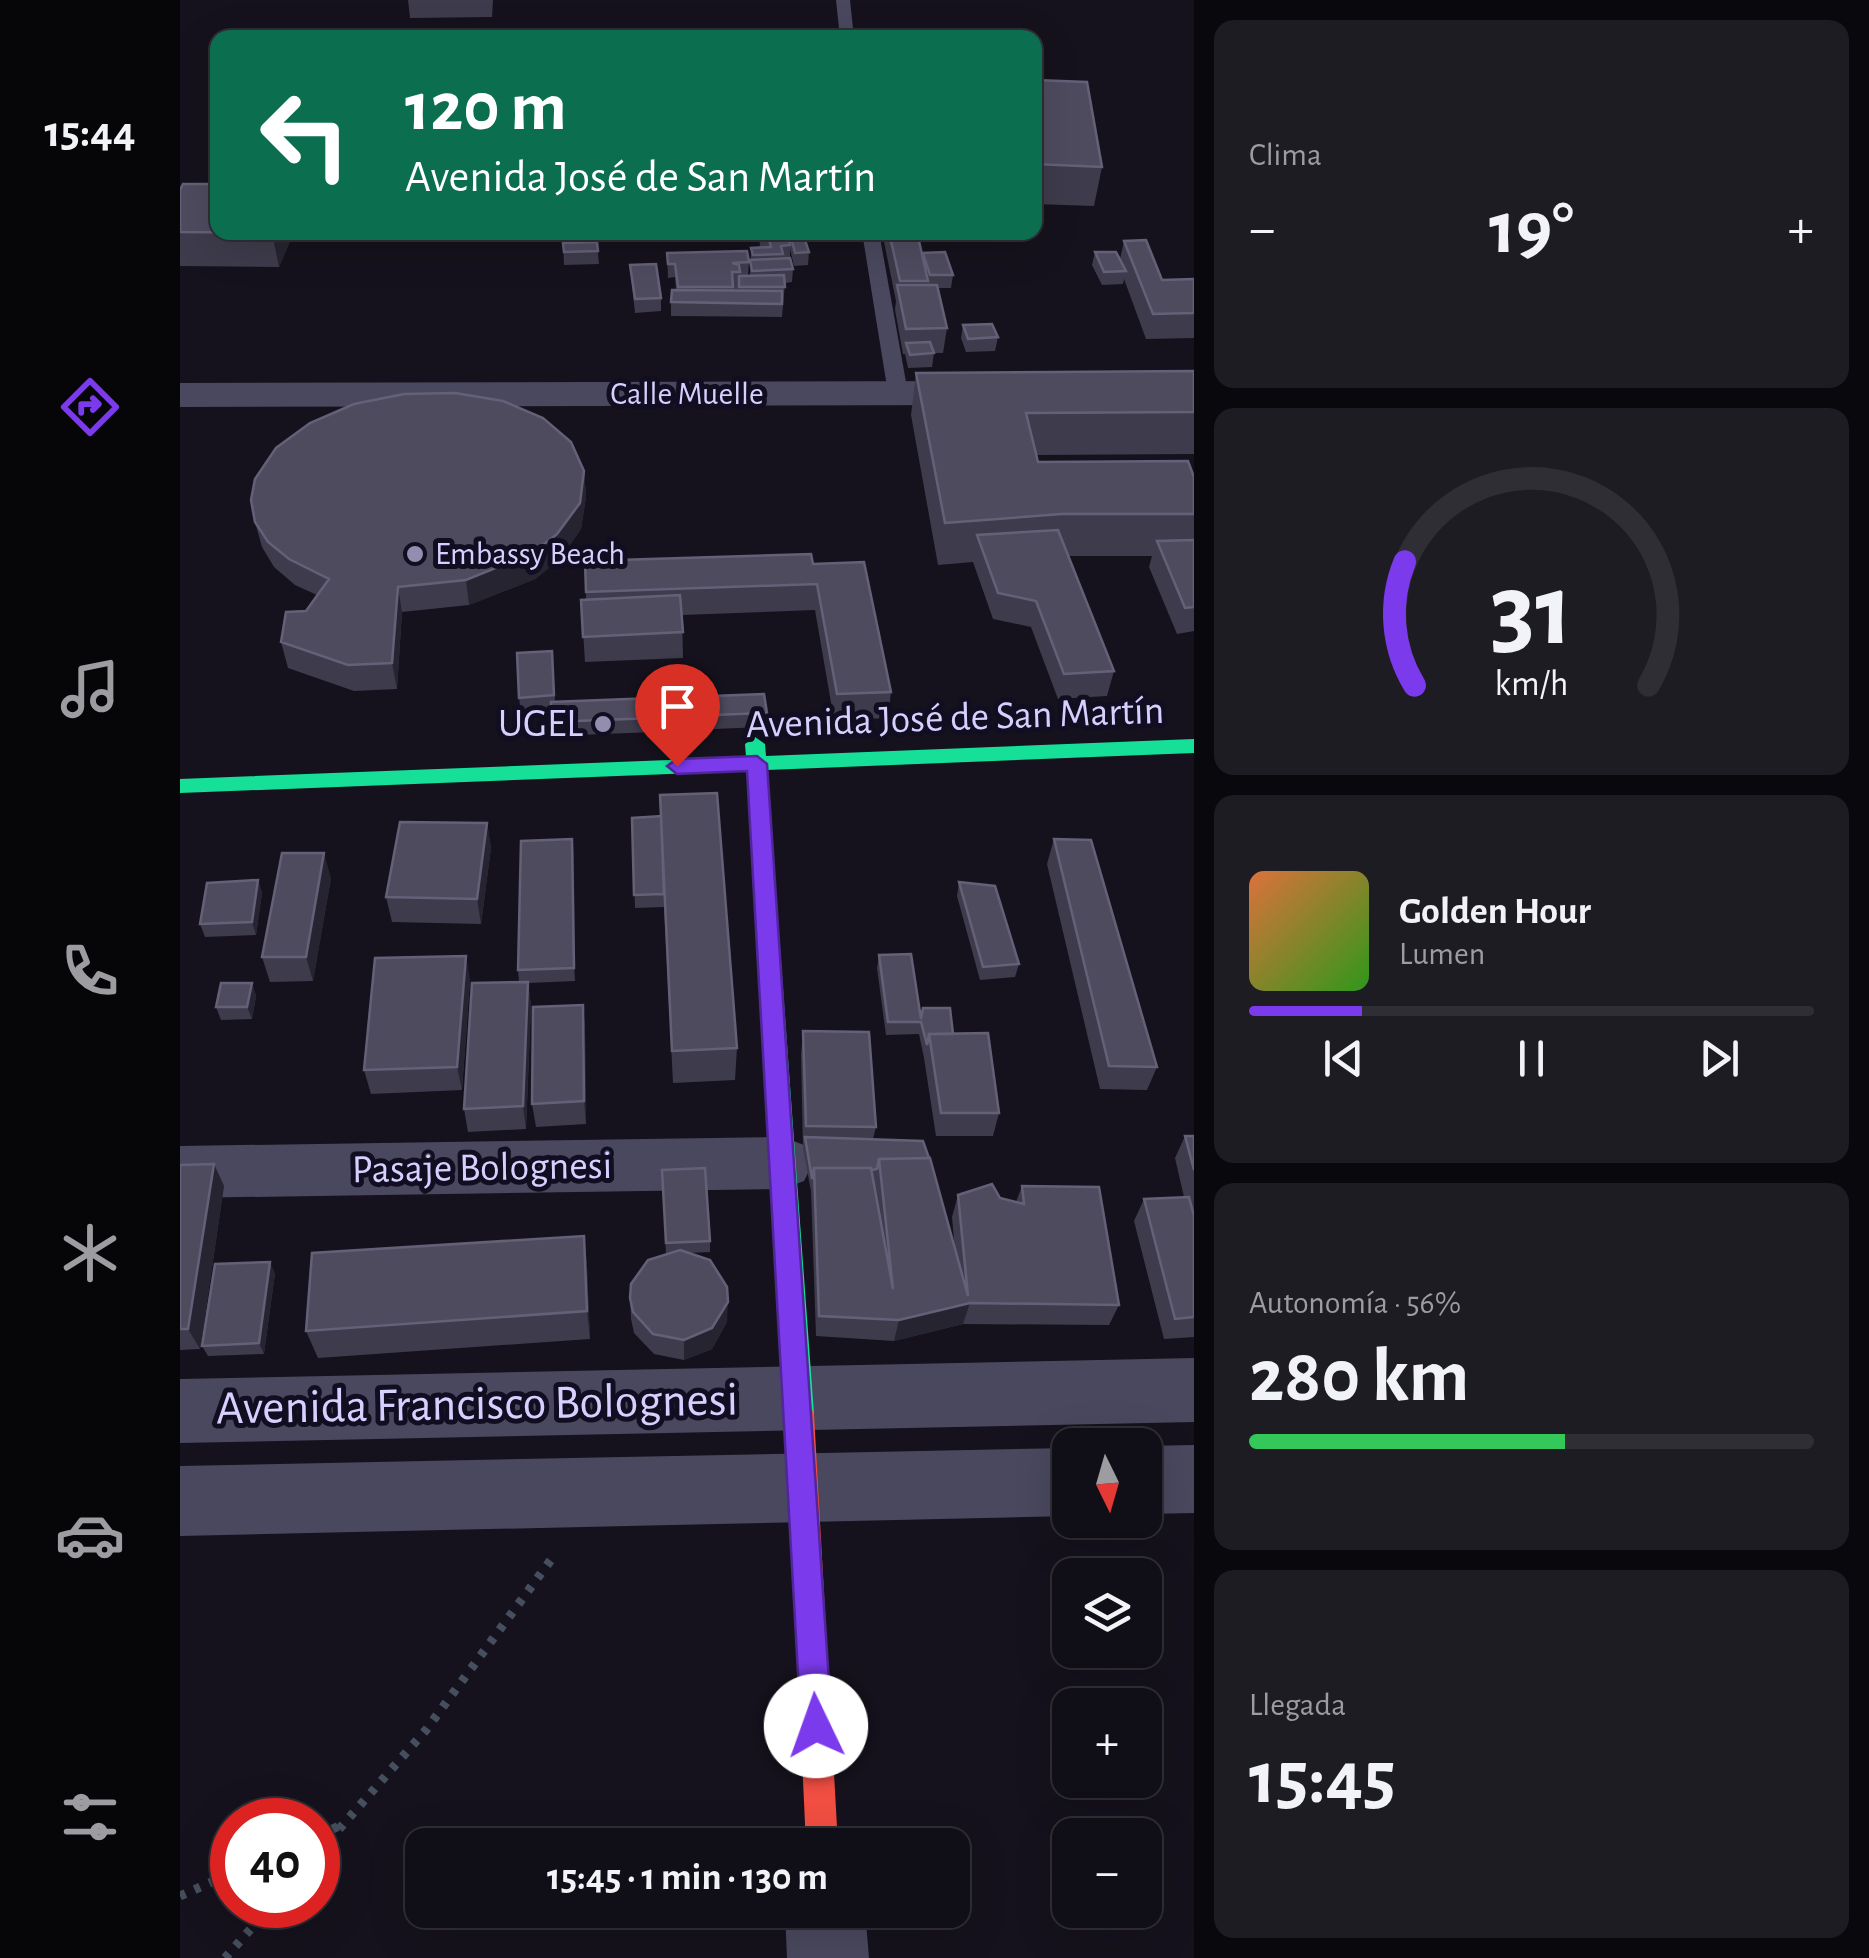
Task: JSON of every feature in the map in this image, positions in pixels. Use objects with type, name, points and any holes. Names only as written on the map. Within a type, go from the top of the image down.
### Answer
[{"type":"main road","name":"Avenida José de San Martín","points":[[180,786],[756,754],[1194,746]]},
{"type":"main road","points":[[756,754],[804,1487],[821,1828]]},
{"type":"street","name":"Calle Muelle","points":[[180,395],[1016,393]]},
{"type":"street","name":"Pasaje Bolognesi","points":[[180,1172],[783,1163]]},
{"type":"street","name":"Avenida Francisco Bolognesi","points":[[180,1412],[1194,1390]]},
{"type":"street","points":[[1162,1480],[1194,1479]]},
{"type":"street","name":"Avenida Francisco Bolognesi","points":[[180,1502],[1052,1482]]},
{"type":"street","points":[[826,1928],[828,1958]]},
{"type":"lane","points":[[843,0],[846,30]]},
{"type":"lane","points":[[871,240],[898,393]]},
{"type":"path","points":[[340,1826],[426,1730],[600,1492]]},
{"type":"path","points":[[180,1896],[210,1883]]},
{"type":"path","points":[[226,1958],[252,1928]]},
{"type":"building","points":[[1042,80],[1087,82],[1102,167],[1042,164]]},
{"type":"building","points":[[183,184],[210,184],[210,232],[180,232]]},
{"type":"building","points":[[769,240],[789,240],[790,245],[781,246],[783,254],[753,255],[751,248],[771,247]]},
{"type":"building","points":[[792,240],[805,240],[809,252],[795,253]]},
{"type":"building","points":[[891,240],[919,240],[928,281],[900,281]]},
{"type":"building","points":[[1146,240],[1162,280],[1194,279],[1194,313],[1153,314],[1124,241]]},
{"type":"building","points":[[597,242],[598,251],[564,252],[563,243]]},
{"type":"building","points":[[747,251],[749,262],[732,263],[739,265],[740,272],[732,272],[733,287],[678,287],[675,264],[668,264],[667,253]]},
{"type":"building","points":[[945,252],[953,275],[930,275],[923,253]]},
{"type":"building","points":[[1095,252],[1116,252],[1126,271],[1104,272]]},
{"type":"building","points":[[790,258],[793,269],[752,271],[750,260]]},
{"type":"building","points":[[656,264],[661,298],[635,299],[630,265]]},
{"type":"building","points":[[784,275],[785,287],[739,287],[739,276]]},
{"type":"building","points":[[897,285],[937,285],[947,328],[906,329]]},
{"type":"building","points":[[672,290],[782,291],[782,304],[671,302]]},
{"type":"building","points":[[992,324],[998,337],[968,339],[963,325]]},
{"type":"building","points":[[930,342],[934,353],[910,355],[906,343]]},
{"type":"building","points":[[1194,371],[1194,412],[1026,413],[1038,462],[1188,461],[1194,477],[1194,514],[1062,514],[945,523],[916,373]]},
{"type":"building","name":"Embassy Beach","points":[[455,393],[503,401],[543,418],[571,442],[584,471],[580,503],[557,534],[533,553],[466,580],[398,587],[392,663],[348,665],[281,642],[286,612],[306,611],[329,579],[289,559],[268,542],[255,522],[251,500],[255,479],[276,448],[310,423],[354,404],[404,394]]},
{"type":"building","points":[[1058,530],[1114,671],[1064,674],[1036,601],[998,593],[977,535]]},
{"type":"building","points":[[1194,540],[1194,607],[1185,608],[1157,541]]},
{"type":"building","points":[[811,554],[813,564],[864,562],[891,692],[837,694],[817,584],[586,592],[585,561]]},
{"type":"building","points":[[680,595],[683,632],[583,637],[581,600]]},
{"type":"building","points":[[552,651],[554,695],[519,698],[517,653]]},
{"type":"building","points":[[764,694],[767,713],[689,716],[687,697]]},
{"type":"building","points":[[653,698],[654,718],[551,722],[551,702]]},
{"type":"building","points":[[717,793],[737,1048],[672,1051],[660,795]]},
{"type":"building","points":[[661,816],[664,894],[634,895],[632,818]]},
{"type":"building","points":[[400,822],[487,823],[477,899],[386,897]]},
{"type":"building","points":[[572,839],[574,968],[518,970],[521,841]]},
{"type":"building","points":[[1054,839],[1091,840],[1157,1067],[1109,1066]]},
{"type":"building","points":[[282,853],[324,853],[306,957],[262,957]]},
{"type":"building","points":[[258,880],[252,922],[200,924],[207,883]]},
{"type":"building","points":[[959,882],[995,886],[1019,964],[983,967]]},
{"type":"building","points":[[911,954],[921,1019],[923,1008],[950,1008],[953,1034],[929,1034],[927,1045],[921,1022],[888,1022],[879,955]]},
{"type":"building","points":[[466,956],[457,1067],[364,1070],[375,958]]},
{"type":"building","points":[[528,982],[523,1106],[464,1109],[472,983]]},
{"type":"building","points":[[221,983],[252,983],[247,1007],[216,1007]]},
{"type":"building","points":[[583,1005],[584,1101],[532,1104],[533,1007]]},
{"type":"building","points":[[803,1031],[869,1032],[876,1127],[806,1126]]},
{"type":"building","points":[[988,1033],[999,1113],[941,1113],[929,1034]]},
{"type":"building","points":[[1185,1136],[1194,1136],[1194,1170]]},
{"type":"building","points":[[805,1137],[923,1141],[929,1158],[879,1159],[877,1169],[872,1170],[814,1168],[812,1179]]},
{"type":"building","points":[[930,1158],[968,1296],[958,1195],[992,1184],[1000,1198],[1024,1204],[1022,1186],[1099,1187],[1119,1305],[970,1303],[899,1320],[819,1316],[814,1168],[871,1168],[893,1289],[879,1159]]},
{"type":"building","points":[[214,1164],[188,1329],[180,1329],[180,1165]]},
{"type":"building","points":[[705,1168],[710,1241],[666,1243],[662,1170]]},
{"type":"building","points":[[1189,1197],[1194,1216],[1194,1317],[1175,1319],[1144,1199]]},
{"type":"building","points":[[584,1236],[587,1311],[306,1331],[312,1253]]},
{"type":"building","points":[[680,1250],[710,1260],[727,1287],[728,1302],[712,1328],[684,1340],[653,1334],[633,1312],[630,1298],[631,1284],[648,1260]]},
{"type":"building","points":[[270,1262],[259,1343],[202,1346],[215,1264]]},
{"type":"traffic: fast","points":[[755,744],[800,1414]]},
{"type":"traffic: fast","points":[[180,786],[1194,746]]},
{"type":"traffic: jam","points":[[800,1414],[821,1828]]},
{"type":"place","name":"Embassy Beach","points":[[415,554]]},
{"type":"place","name":"UGEL","points":[[603,724]]},
{"type":"route","points":[[677,766],[757,764],[816,1726]]}]
